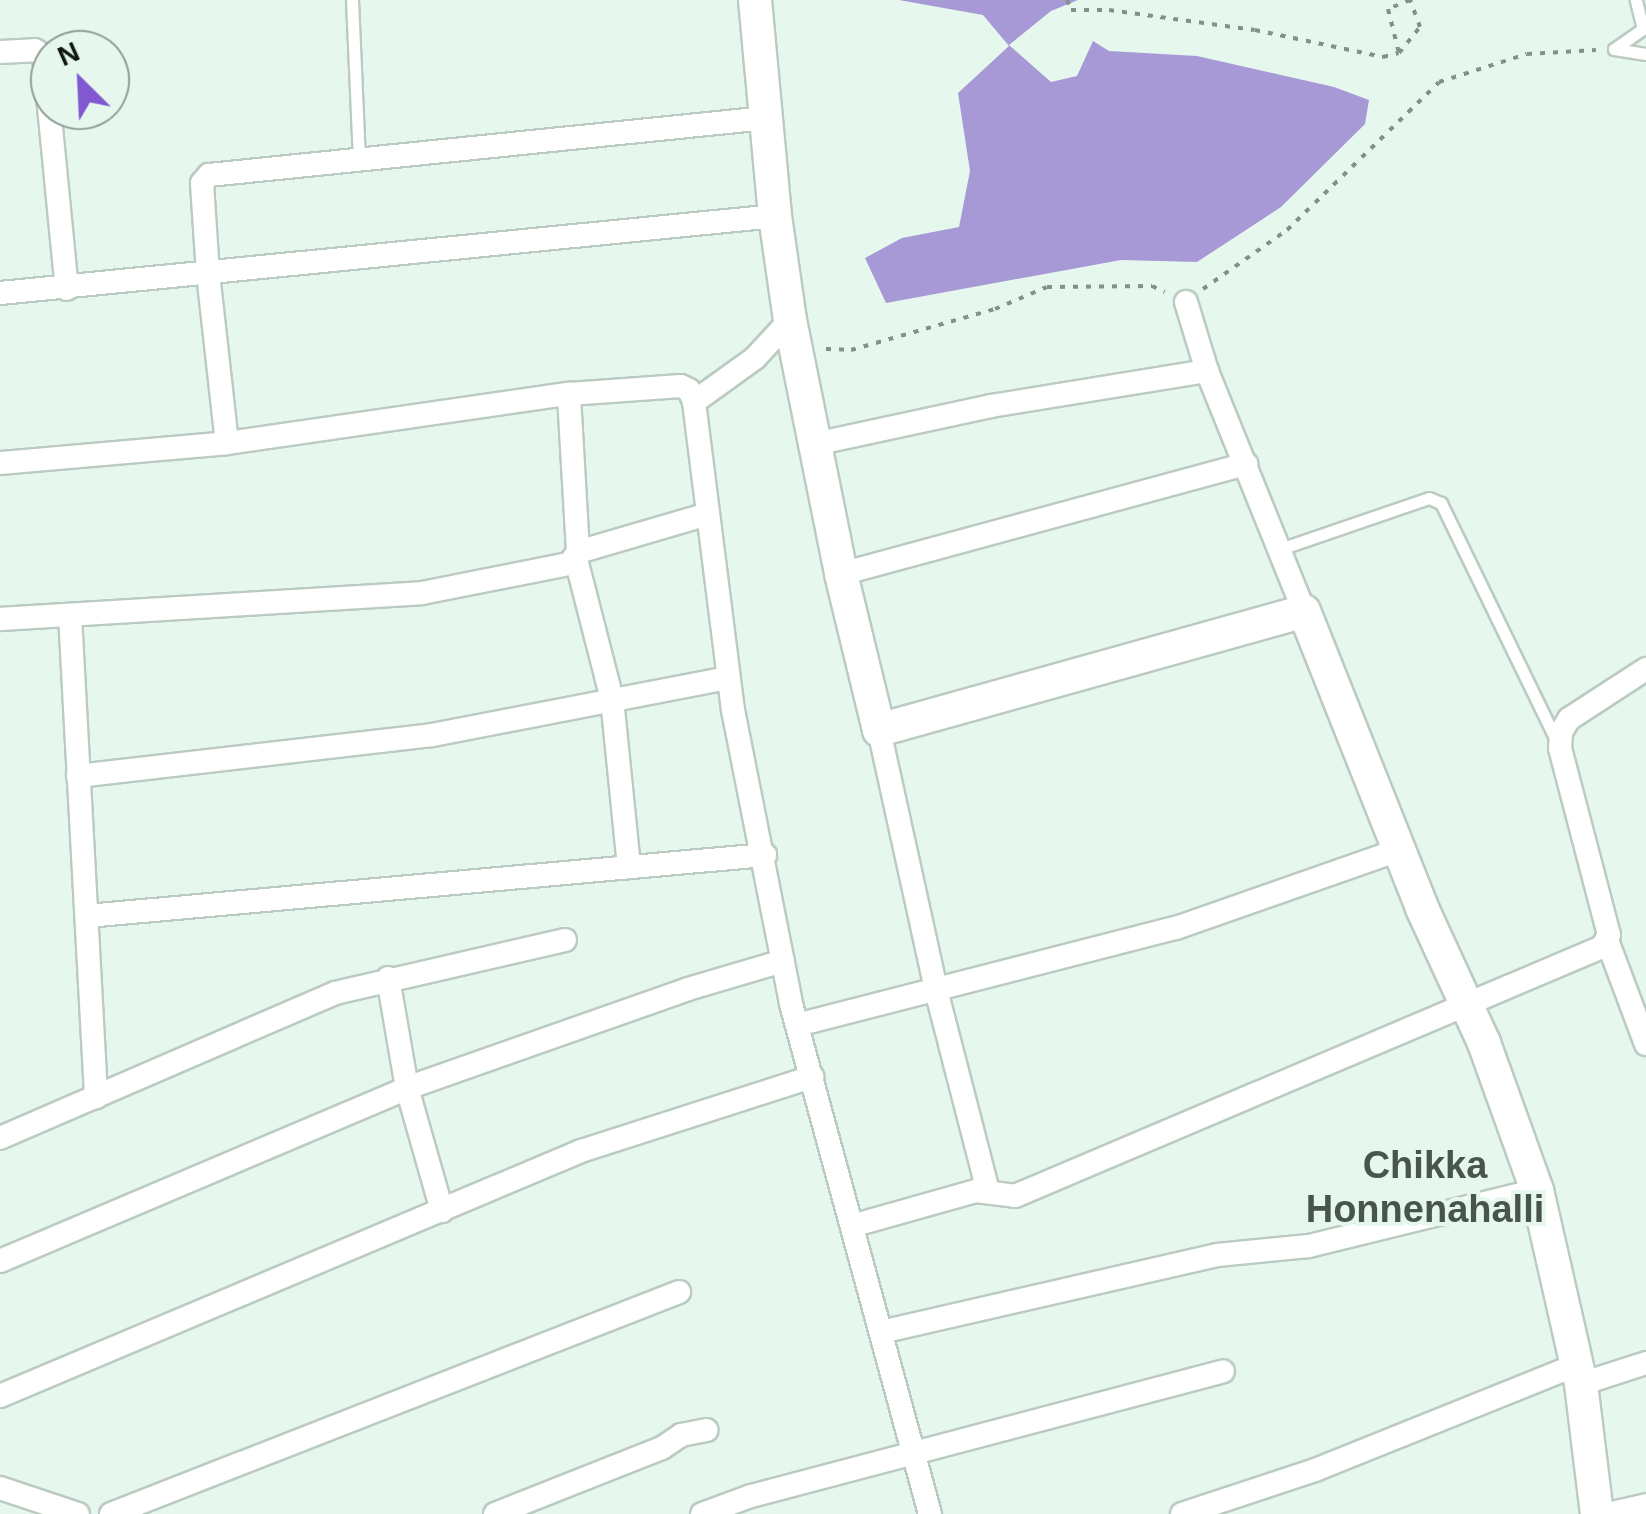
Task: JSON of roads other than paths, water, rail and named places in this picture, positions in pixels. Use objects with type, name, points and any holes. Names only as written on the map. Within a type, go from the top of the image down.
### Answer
[{"type":"street","points":[[755,0],[775,216],[790,320],[841,574],[936,990],[988,1190],[1000,1198],[1015,1196],[1608,943]]},
{"type":"street","points":[[0,52],[35,50],[44,56],[67,288]]},
{"type":"street","points":[[227,444],[208,274],[204,178],[359,158],[766,118]]},
{"type":"street","points":[[0,293],[775,216]]},
{"type":"street","points":[[1186,302],[1207,371],[1399,850],[1467,1006],[1538,1190],[1578,1375],[1597,1514]]},
{"type":"street","points":[[694,402],[755,358],[790,320]]},
{"type":"street","points":[[815,444],[990,406],[1207,371]]},
{"type":"street","points":[[0,463],[227,444],[569,394],[681,386],[694,402],[729,678],[797,1026],[930,1514]]},
{"type":"street","points":[[569,394],[577,555],[612,700],[629,867]]},
{"type":"street","points":[[841,574],[1246,464]]},
{"type":"street","points":[[0,619],[422,593],[560,566],[577,555],[708,514]]},
{"type":"street","points":[[879,730],[1304,610]]},
{"type":"street","points":[[70,615],[96,1097]]},
{"type":"street","points":[[1646,669],[1569,719],[1560,748],[1608,943],[1646,1044]]},
{"type":"street","points":[[78,776],[432,734],[729,678]]},
{"type":"street","points":[[797,1026],[1176,928],[1399,850]]},
{"type":"street","points":[[86,916],[765,855]]},
{"type":"street","points":[[0,1138],[299,1006],[388,978],[565,940]]},
{"type":"street","points":[[0,1262],[407,1088],[688,989],[783,961]]},
{"type":"street","points":[[388,978],[407,1088],[442,1211]]},
{"type":"street","points":[[0,1396],[581,1151],[812,1077]]},
{"type":"street","points":[[854,1225],[988,1190]]},
{"type":"street","points":[[881,1332],[1202,1258],[1309,1246],[1538,1190]]},
{"type":"street","points":[[110,1514],[678,1292]]},
{"type":"street","points":[[1182,1514],[1578,1375],[1646,1363]]},
{"type":"street","points":[[702,1514],[751,1496],[1223,1371]]},
{"type":"street","points":[[495,1514],[662,1448],[682,1436],[706,1430]]},
{"type":"street","points":[[0,1488],[78,1514]]},
{"type":"street","points":[[1608,1514],[1646,1505]]},
{"type":"lane","points":[[352,0],[359,158]]},
{"type":"lane","points":[[1636,0],[1643,29],[1614,50],[1646,54]]},
{"type":"lane","points":[[1280,549],[1429,498],[1441,503],[1560,748]]},
{"type":"district","name":"Chikka Honnenahalli","points":[[1425,1188]]}]
